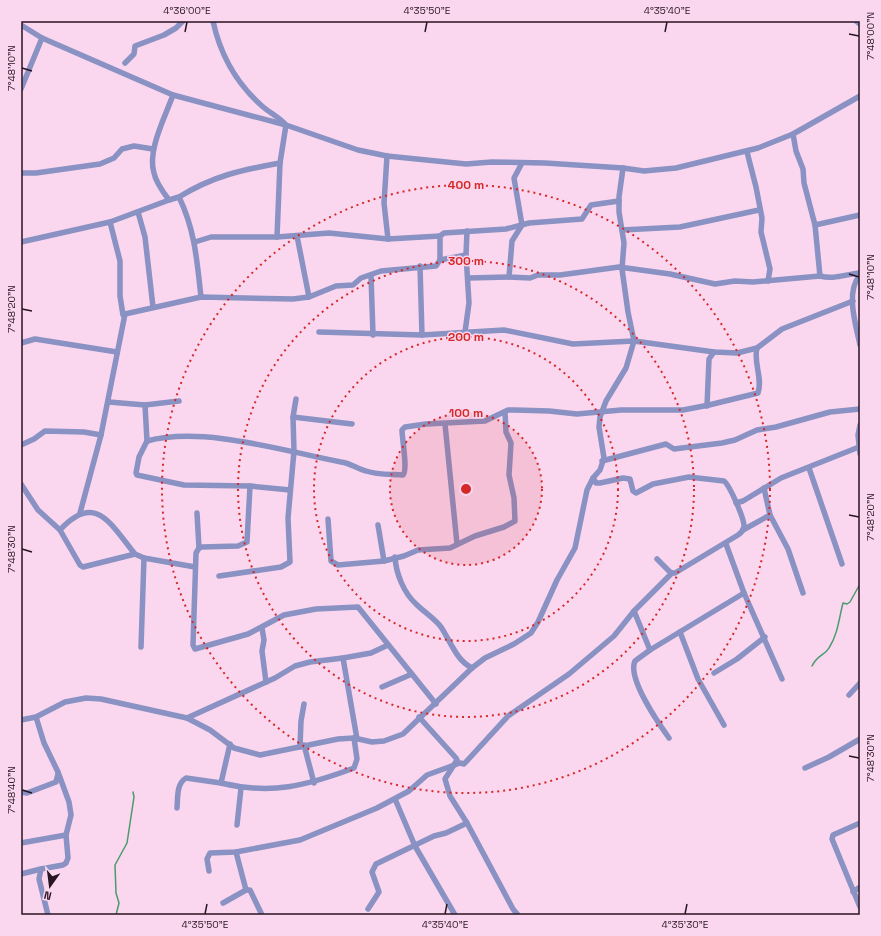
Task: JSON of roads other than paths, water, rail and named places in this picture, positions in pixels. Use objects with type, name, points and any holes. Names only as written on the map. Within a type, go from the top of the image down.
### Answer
[{"type":"street","points":[[124,63],[134,54],[135,46],[164,35],[176,28],[182,21]]},
{"type":"street","points":[[213,21],[230,68],[241,84],[263,106],[278,116],[286,125]]},
{"type":"street","points":[[856,21],[860,24]]},
{"type":"street","points":[[21,26],[42,38],[173,96],[286,125],[342,146],[387,156],[472,164],[492,162],[522,163],[661,171],[746,152],[793,134],[860,96]]},
{"type":"street","points":[[21,89],[42,38]]},
{"type":"street","points":[[169,200],[160,187],[153,172],[153,149],[173,96]]},
{"type":"street","points":[[277,237],[280,163],[286,125]]},
{"type":"street","points":[[793,134],[796,151],[804,169],[804,183],[815,225],[820,276]]},
{"type":"street","points":[[21,173],[36,173],[100,164],[114,158],[122,149],[134,146],[153,149]]},
{"type":"street","points":[[746,152],[756,187],[759,210],[762,218],[761,232],[770,269],[768,281]]},
{"type":"street","points":[[387,156],[384,203],[388,239]]},
{"type":"street","points":[[21,242],[110,222],[179,197],[200,185],[239,170],[280,163]]},
{"type":"street","points":[[509,277],[512,241],[522,225],[514,178],[522,163]]},
{"type":"street","points":[[21,720],[36,718],[60,704],[86,698],[101,699],[158,713],[187,718],[243,751],[260,755],[268,755],[338,738],[355,738],[372,742],[393,739],[403,734],[472,668],[485,658],[524,638],[531,632],[538,622],[557,580],[574,553],[579,536],[584,500],[593,478],[600,470],[604,451],[599,427],[602,412],[616,382],[628,363],[634,342],[622,267],[624,243],[619,212],[619,201],[623,168]]},
{"type":"street","points":[[179,197],[187,215],[195,242],[201,296]]},
{"type":"street","points":[[195,242],[211,237],[277,237],[329,233],[388,239],[440,236],[444,234],[467,231],[506,229],[529,223],[582,219],[592,205],[619,201]]},
{"type":"street","points":[[622,230],[680,227],[759,210]]},
{"type":"street","points":[[138,212],[145,238],[153,307]]},
{"type":"street","points":[[815,225],[860,215]]},
{"type":"street","points":[[80,513],[109,402],[123,315],[120,296],[120,261],[110,222]]},
{"type":"street","points":[[465,332],[469,303],[466,255],[467,231]]},
{"type":"street","points":[[297,236],[309,297]]},
{"type":"street","points":[[123,315],[201,296],[293,299],[309,297],[336,286],[353,285],[361,278],[372,276],[380,271],[420,266],[436,266],[440,260],[440,236]]},
{"type":"street","points":[[440,260],[466,255]]},
{"type":"street","points":[[420,266],[422,335]]},
{"type":"street","points":[[468,278],[530,278],[538,275],[560,275],[622,267],[715,284],[735,281],[768,281],[820,276],[830,279],[851,273],[860,274],[854,285],[853,301],[860,345]]},
{"type":"street","points":[[372,276],[373,335]]},
{"type":"street","points":[[319,332],[373,335],[422,335],[504,330],[573,344],[634,342],[714,352],[737,353],[757,348],[782,328],[853,301]]},
{"type":"street","points":[[21,343],[35,339],[117,352]]},
{"type":"street","points":[[147,441],[189,436],[294,451],[332,462],[341,462],[373,473],[403,475],[406,469],[402,440],[403,428],[426,424],[485,421],[505,412],[515,410],[577,414],[621,410],[683,410],[707,406],[758,393],[760,383],[756,356],[757,348]]},
{"type":"street","points":[[707,406],[709,359],[714,352]]},
{"type":"street","points":[[219,576],[281,567],[290,562],[288,518],[294,451],[293,417],[296,399]]},
{"type":"street","points":[[109,402],[145,405],[179,401]]},
{"type":"street","points":[[145,405],[147,441],[139,457],[136,473],[137,475],[190,486],[250,486],[290,490]]},
{"type":"street","points":[[602,461],[666,444],[674,449],[722,443],[734,440],[757,430],[776,427],[830,412],[860,409]]},
{"type":"street","points":[[328,519],[331,561],[333,564],[384,561],[395,557],[404,556],[418,550],[450,548],[480,534],[504,527],[516,521],[514,498],[508,475],[511,443],[506,432],[505,412]]},
{"type":"street","points":[[293,417],[352,424]]},
{"type":"street","points":[[445,424],[457,544]]},
{"type":"street","points":[[860,425],[860,454]]},
{"type":"street","points":[[21,445],[34,439],[45,431],[84,432],[101,435]]},
{"type":"street","points":[[736,503],[743,501],[781,478],[859,447]]},
{"type":"street","points":[[809,468],[842,564]]},
{"type":"street","points":[[593,478],[596,483],[630,478],[636,493],[653,484],[689,477],[724,481],[729,486],[742,515],[743,530]]},
{"type":"street","points":[[21,484],[38,510],[60,530],[80,565],[83,567],[135,554]]},
{"type":"street","points":[[199,548],[238,546],[247,542],[250,486]]},
{"type":"street","points":[[764,488],[770,515],[788,549],[803,593]]},
{"type":"street","points":[[60,530],[71,518],[80,513],[97,514],[107,519],[135,554],[144,558],[195,567]]},
{"type":"street","points":[[197,513],[199,548],[196,553],[195,567],[194,649],[241,636],[262,628],[284,615],[316,609],[358,606],[436,704]]},
{"type":"street","points":[[420,717],[459,762],[464,764],[469,761],[508,716],[569,674],[614,636],[634,612],[672,574],[726,544],[743,530],[770,515]]},
{"type":"street","points":[[378,524],[384,561]]},
{"type":"street","points":[[726,544],[744,593],[782,679]]},
{"type":"street","points":[[395,557],[397,570],[407,592],[415,603],[441,627],[462,663],[472,668]]},
{"type":"street","points":[[141,647],[144,558]]},
{"type":"street","points":[[657,559],[672,574]]},
{"type":"street","points":[[669,738],[645,700],[633,672],[635,661],[650,650],[744,593]]},
{"type":"street","points":[[634,612],[650,650]]},
{"type":"street","points":[[262,628],[264,640],[262,651],[266,682]]},
{"type":"street","points":[[680,632],[698,679],[724,725]]},
{"type":"street","points":[[714,673],[737,660],[765,638]]},
{"type":"street","points":[[187,718],[266,682],[295,666],[310,662],[371,653],[388,645]]},
{"type":"street","points":[[177,808],[180,783],[186,778],[221,783],[241,788],[266,790],[314,783],[354,768],[357,759],[355,738],[343,658]]},
{"type":"street","points":[[382,687],[412,674]]},
{"type":"street","points":[[849,695],[860,683]]},
{"type":"street","points":[[304,704],[301,721],[302,746],[314,783]]},
{"type":"street","points":[[21,874],[63,865],[66,863],[68,858],[66,834],[70,820],[70,808],[58,772],[44,743],[36,718]]},
{"type":"street","points":[[805,768],[829,757],[860,739]]},
{"type":"street","points":[[221,783],[230,744]]},
{"type":"street","points":[[459,762],[453,767],[445,779],[446,786],[450,796],[467,823],[513,909],[518,915]]},
{"type":"street","points":[[209,871],[207,859],[210,853],[236,852],[300,840],[377,808],[409,791],[427,775],[453,767]]},
{"type":"street","points":[[21,792],[27,793],[56,782],[58,772]]},
{"type":"street","points":[[237,825],[241,788]]},
{"type":"street","points":[[395,799],[415,846],[455,915]]},
{"type":"street","points":[[368,909],[379,892],[372,872],[376,864],[434,836],[446,833],[467,823]]},
{"type":"street","points":[[860,824],[833,835],[832,839],[860,907]]},
{"type":"street","points":[[21,843],[66,834]]},
{"type":"street","points":[[236,852],[246,890]]},
{"type":"street","points":[[41,869],[39,879],[48,915]]},
{"type":"street","points":[[853,892],[860,887]]},
{"type":"street","points":[[223,903],[246,890],[250,890],[262,915]]},
{"type":"waterway","points":[[812,666],[832,643],[843,603],[847,604],[850,602],[860,584]]},
{"type":"waterway","points":[[116,915],[119,903],[116,893],[115,865],[127,843],[134,797],[133,792]]}]
